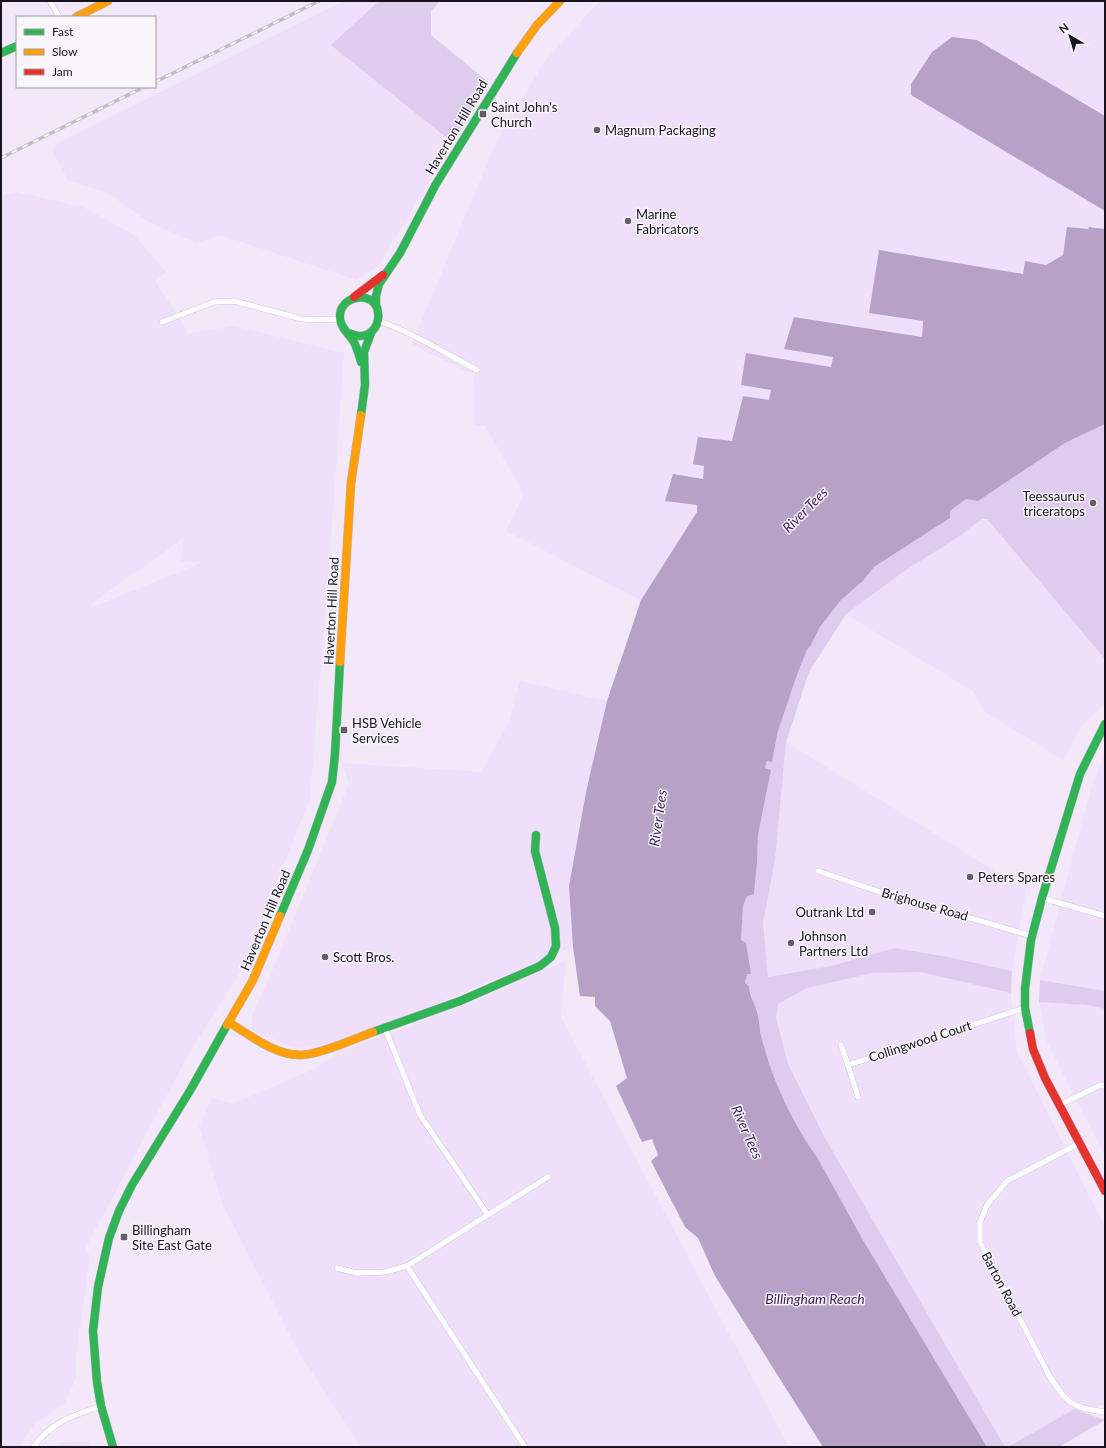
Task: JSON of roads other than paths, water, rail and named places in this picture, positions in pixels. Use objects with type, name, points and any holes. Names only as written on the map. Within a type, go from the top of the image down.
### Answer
[{"type":"main road","points":[[78,16],[108,1]]},
{"type":"main road","name":"Haverton Hill Road","points":[[113,1447],[101,1406],[97,1382],[93,1331],[98,1287],[103,1262],[119,1211],[132,1185],[230,1023],[253,980],[308,850],[332,782],[351,483],[365,386],[364,352],[371,332],[379,321],[376,296],[379,284],[400,253],[436,184],[517,52],[537,25],[560,1]]},
{"type":"main road","points":[[1,53],[16,46]]},
{"type":"main road","name":"Haverton Hill Road","points":[[364,369],[354,342],[342,327],[339,313],[347,300],[354,297],[386,274]]},
{"type":"main road","points":[[354,297],[366,297],[376,305]]},
{"type":"main road","points":[[348,333],[355,336],[364,336],[371,332]]},
{"type":"main road","points":[[1105,724],[1080,774],[1042,898],[1032,936],[1025,989],[1025,1008],[1033,1049],[1045,1078],[1105,1191]]},
{"type":"main road","points":[[230,1023],[270,1047],[285,1053],[301,1055],[317,1052],[385,1028],[473,995],[540,966],[551,957],[556,946],[555,928],[535,851],[536,835]]},
{"type":"street","points":[[50,1],[58,16]]},
{"type":"street","points":[[162,322],[214,302],[234,301],[302,319],[340,320]]},
{"type":"street","points":[[379,321],[393,326],[477,370]]},
{"type":"street","name":"Brighouse Road","points":[[818,871],[880,892],[1032,936]]},
{"type":"street","points":[[1042,898],[1105,916]]},
{"type":"street","name":"Collingwood Court","points":[[848,1065],[1025,1008]]},
{"type":"street","points":[[385,1028],[420,1115],[488,1215]]},
{"type":"street","points":[[841,1045],[858,1097]]},
{"type":"street","points":[[1059,1105],[1100,1085],[1105,1086]]},
{"type":"street","name":"Barton Road","points":[[1080,1143],[1007,1181],[987,1206],[980,1222],[980,1242],[1050,1377],[1060,1393],[1074,1405],[1105,1412]]},
{"type":"street","points":[[337,1268],[357,1273],[385,1272],[407,1266],[548,1177]]},
{"type":"street","points":[[407,1266],[524,1446]]},
{"type":"street","points":[[34,1447],[42,1437],[55,1426],[80,1413],[101,1406]]},
{"type":"water","points":[[952,37],[977,40],[1105,116],[1105,211],[911,95],[911,84],[932,52]]},
{"type":"water","points":[[1067,227],[1105,229],[1105,424],[1065,443],[978,501],[966,499],[950,511],[950,518],[874,567],[863,581],[841,600],[820,627],[807,650],[778,731],[772,762],[767,761],[765,768],[771,770],[758,835],[754,894],[747,896],[743,906],[741,940],[746,943],[751,974],[747,974],[745,983],[749,986],[750,994],[759,1018],[761,1036],[771,1070],[792,1116],[817,1157],[863,1240],[987,1447],[823,1447],[715,1276],[698,1238],[685,1227],[651,1161],[658,1155],[652,1139],[642,1142],[616,1086],[627,1078],[610,1021],[595,1006],[595,997],[580,996],[573,947],[569,886],[586,792],[607,701],[641,600],[697,512],[697,505],[665,501],[673,474],[703,479],[704,466],[693,464],[698,437],[732,441],[743,396],[769,400],[771,390],[741,385],[746,353],[831,367],[833,357],[784,349],[794,317],[922,337],[923,321],[869,313],[879,250],[1023,274],[1025,261],[1046,265],[1063,255]]},
{"type":"railway","points":[[156,82],[319,1]]},
{"type":"railway","points":[[1,158],[142,88]]},
{"type":"place","name":"Saint John's Church","points":[[483,114]]},
{"type":"place","name":"Magnum Packaging","points":[[597,130]]},
{"type":"place","name":"Marine Fabricators","points":[[628,221]]},
{"type":"place","name":"Teessaurus triceratops","points":[[1093,503]]},
{"type":"place","name":"HSB Vehicle Services","points":[[344,730]]},
{"type":"place","name":"Peters Spares","points":[[970,877]]},
{"type":"place","name":"Outrank Ltd","points":[[872,912]]},
{"type":"place","name":"Johnson Partners Ltd","points":[[791,943]]},
{"type":"place","name":"Scott Bros.","points":[[325,957]]},
{"type":"place","name":"Billingham Site East Gate","points":[[124,1237]]},
{"type":"water label","name":"River Tees","points":[[805,510]]},
{"type":"water label","name":"River Tees","points":[[658,818]]},
{"type":"water label","name":"River Tees","points":[[747,1132]]},
{"type":"water label","name":"Billingham Reach","points":[[815,1299]]}]
